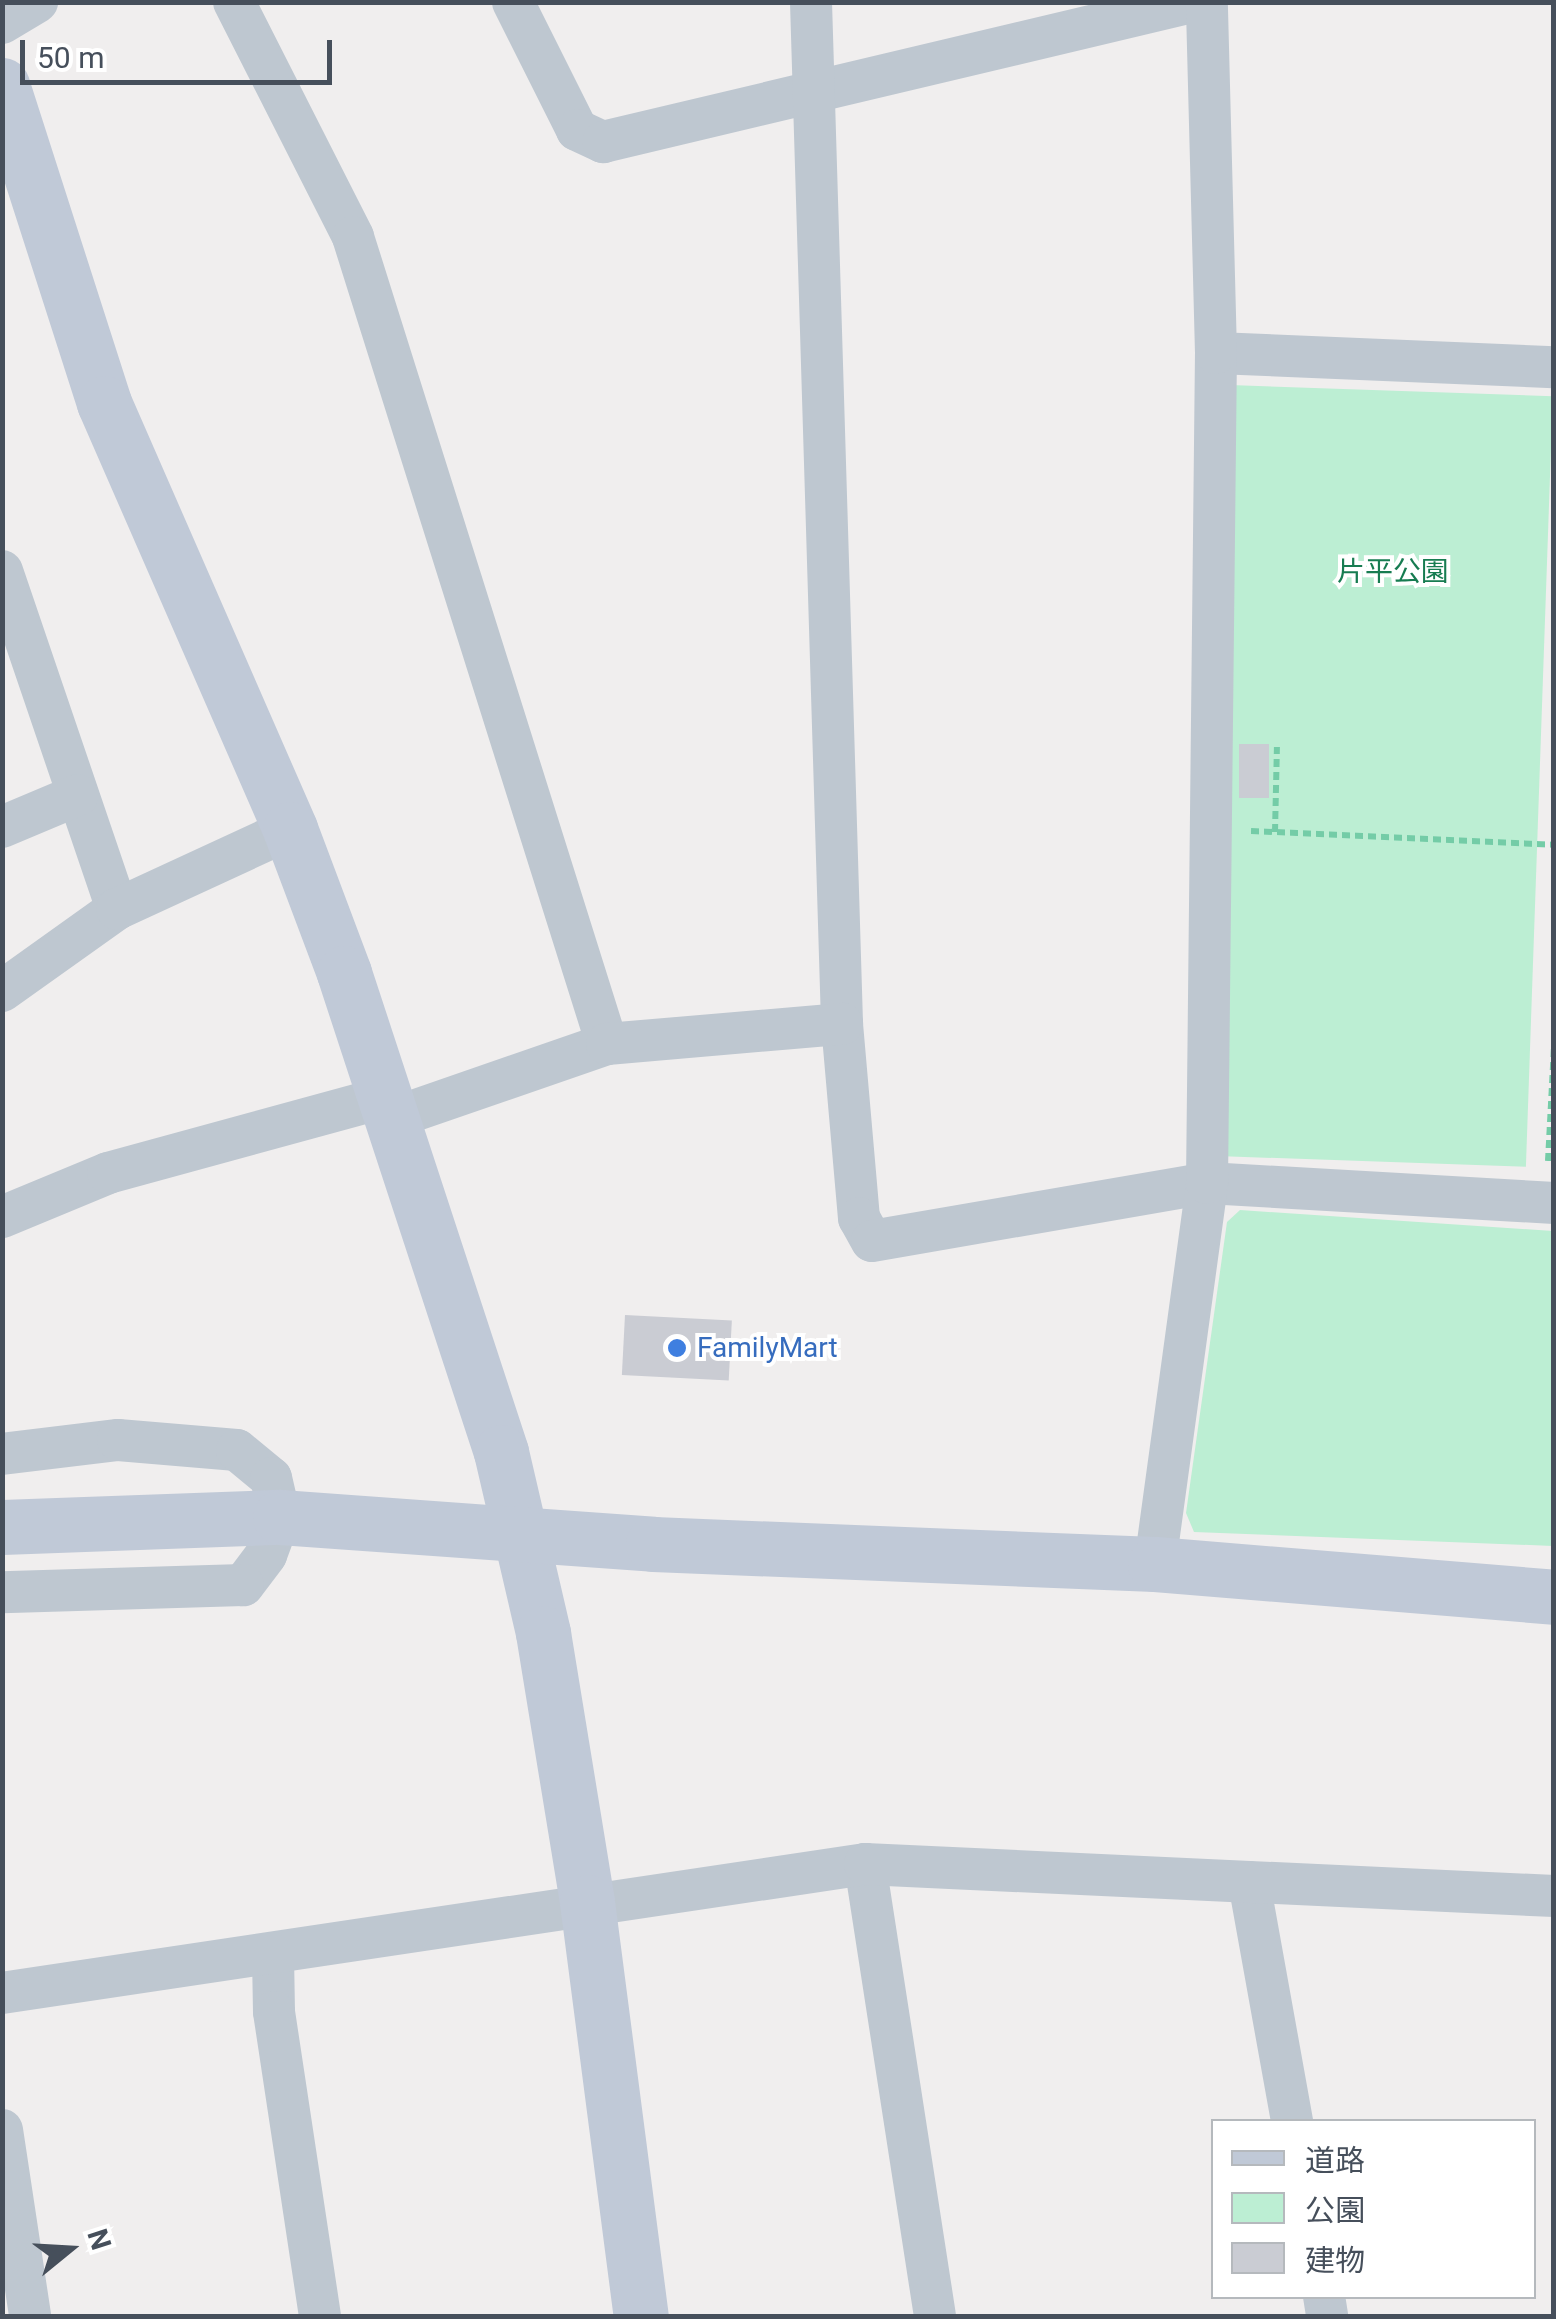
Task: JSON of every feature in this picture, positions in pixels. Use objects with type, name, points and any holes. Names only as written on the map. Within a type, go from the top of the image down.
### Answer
[{"type":"street","points":[[2,23],[37,2]]},
{"type":"street","points":[[234,2],[353,238],[607,1044]]},
{"type":"street","points":[[513,2],[567,113],[590,140],[814,92],[1192,2]]},
{"type":"street","points":[[811,2],[842,1024],[859,1218],[872,1241],[1207,1182],[1550,1203]]},
{"type":"street","points":[[1155,1564],[1207,1182],[1216,353],[1207,2]]},
{"type":"street","points":[[2,85],[104,403],[290,829],[390,1107],[521,1534],[587,1902],[641,2316]]},
{"type":"street","points":[[1216,353],[1554,368]]},
{"type":"street","points":[[2,571],[117,909]]},
{"type":"street","points":[[2,827],[78,795]]},
{"type":"street","points":[[2,992],[117,909],[290,829]]},
{"type":"street","points":[[2,1217],[108,1173],[390,1107],[607,1044],[842,1024]]},
{"type":"street","points":[[2,1454],[118,1440],[237,1450],[271,1478],[280,1517],[266,1554],[242,1585],[2,1592]]},
{"type":"street","points":[[2,1527],[280,1517],[521,1534],[1155,1564],[1554,1597]]},
{"type":"street","points":[[866,1864],[935,2316]]},
{"type":"street","points":[[2,1993],[273,1955],[587,1902],[866,1864],[1554,1896]]},
{"type":"street","points":[[1249,1882],[1291,2119]]},
{"type":"street","points":[[273,1955],[274,2012],[320,2316]]},
{"type":"street","points":[[2,2130],[30,2316]]},
{"type":"path","points":[[1276,832],[1277,747]]},
{"type":"path","points":[[1210,829],[1554,845]]},
{"type":"path","points":[[1550,1203],[1554,1048]]},
{"type":"green space","name":"片平公園","points":[[1230,385],[1553,396],[1526,1167],[1203,1156]]},
{"type":"green space","points":[[1240,1210],[1553,1231],[1553,1546],[1194,1532],[1186,1513],[1227,1222]]},
{"type":"building","points":[[1239,744],[1269,744],[1269,798],[1239,798]]},
{"type":"building","name":"FamilyMart","points":[[625,1315],[732,1321],[729,1381],[622,1375]]},
{"type":"place","name":"FamilyMart","points":[[677,1348]]}]
